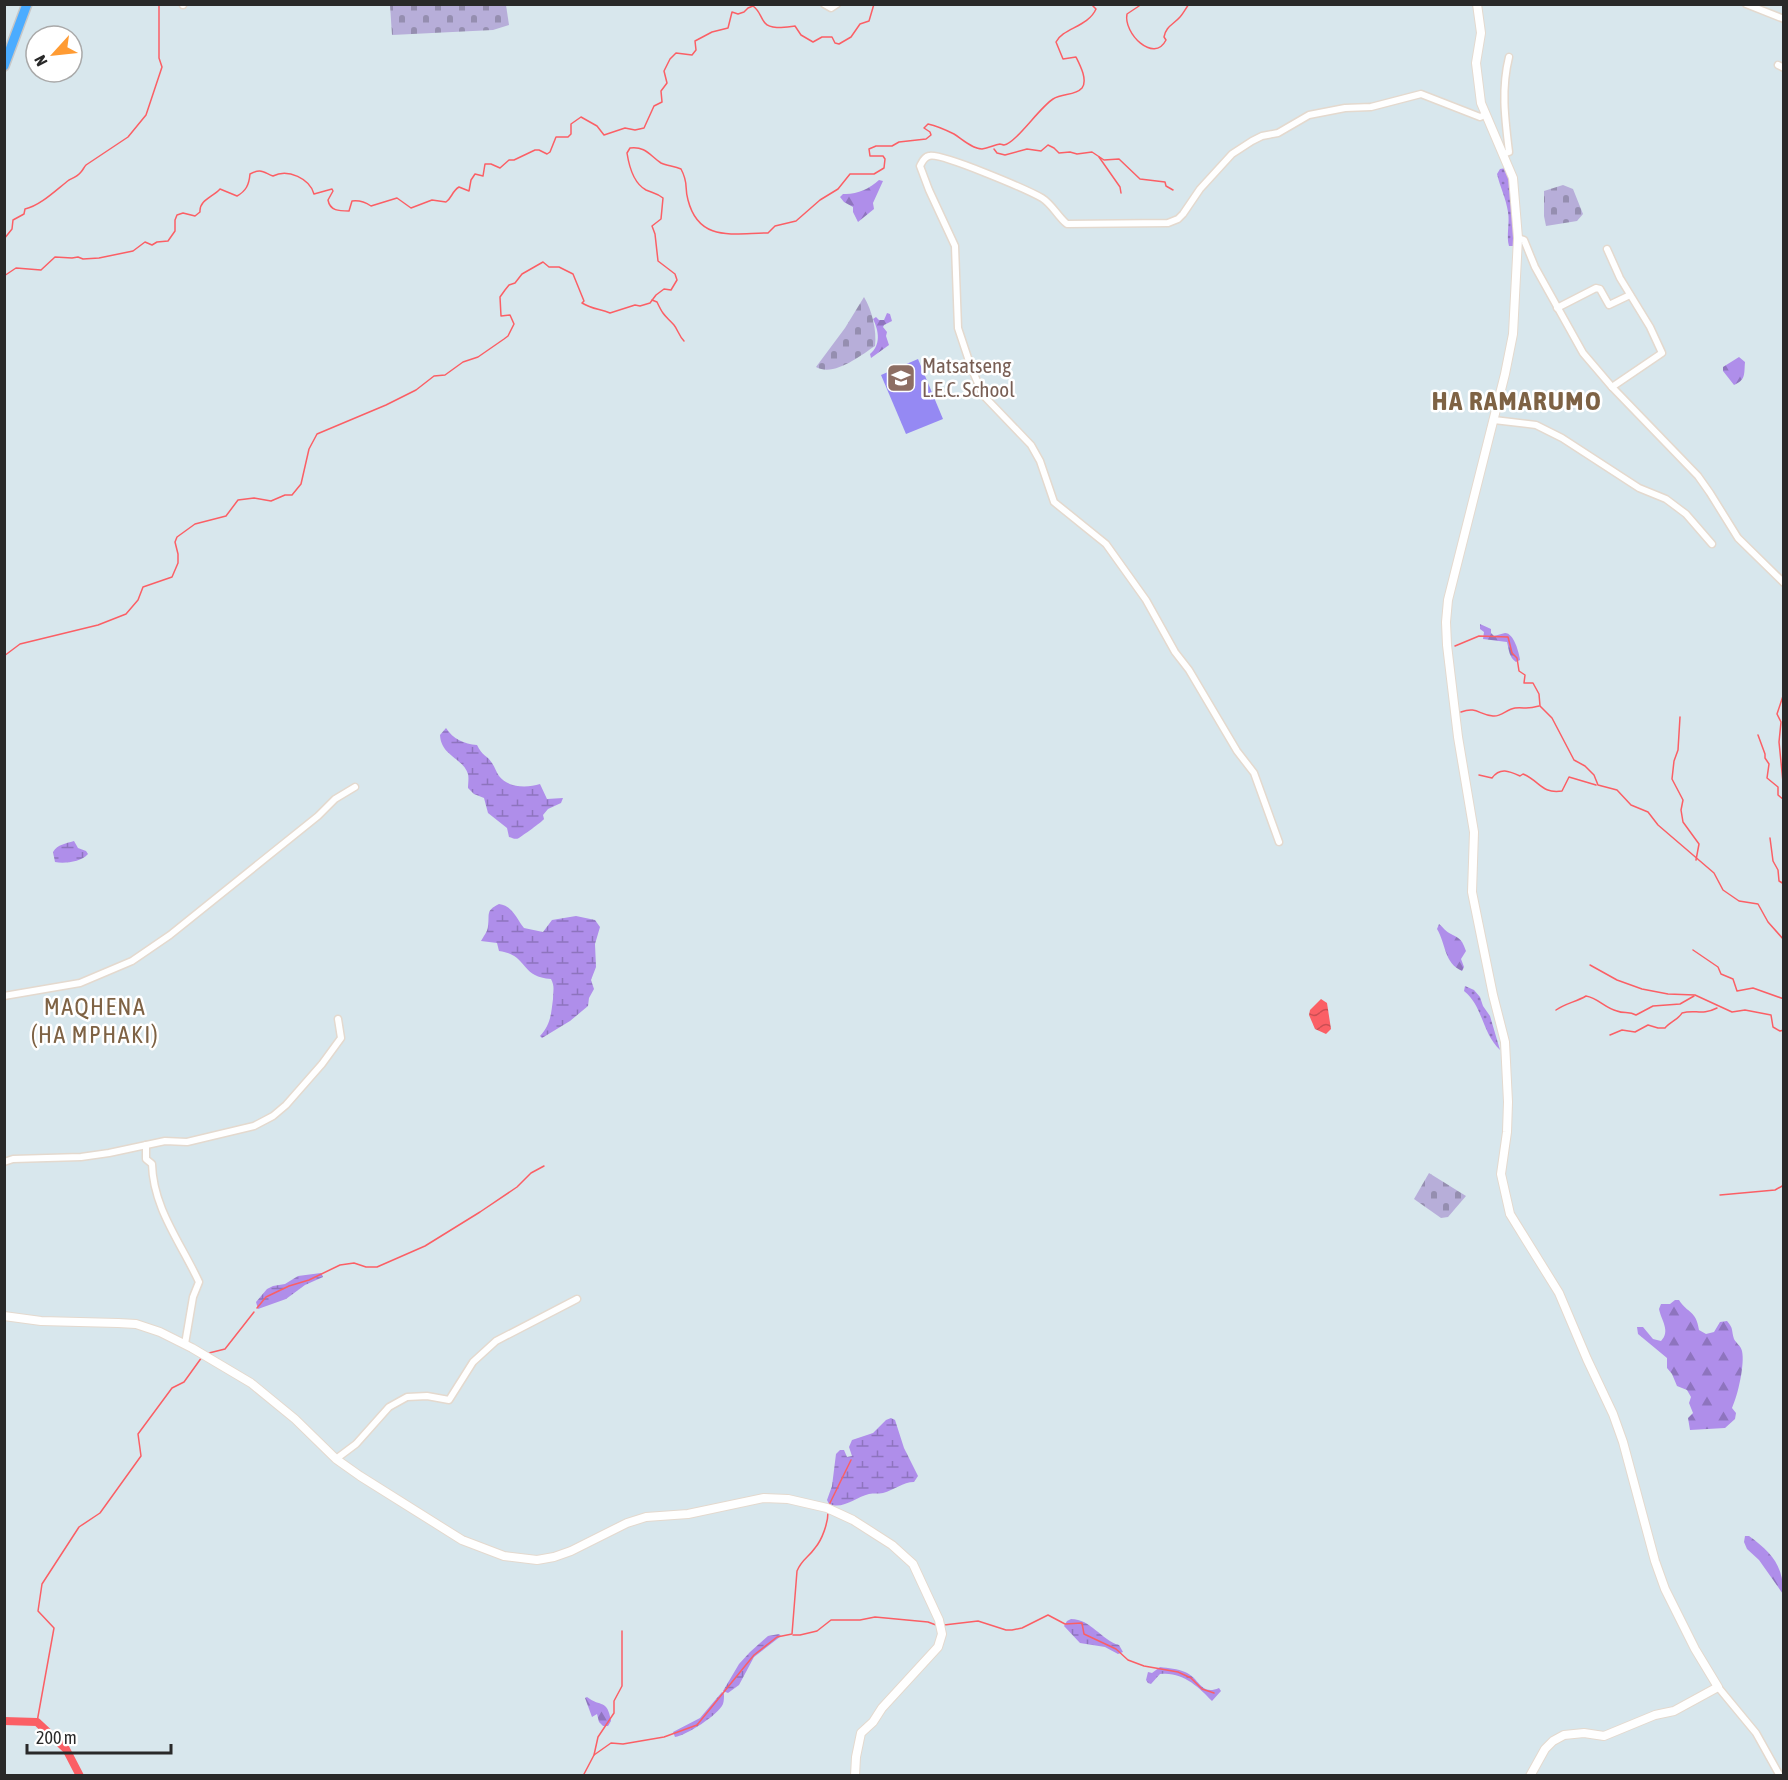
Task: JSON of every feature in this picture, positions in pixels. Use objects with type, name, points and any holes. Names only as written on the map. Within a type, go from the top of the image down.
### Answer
[{"type":"main road","points":[[4,66],[27,4]]},
{"type":"street","points":[[824,4],[831,8],[837,4]]},
{"type":"street","points":[[1477,4],[1481,33],[1476,63],[1481,103],[1514,178],[1518,238],[1512,334],[1494,420],[1448,600],[1446,622],[1458,737],[1474,832],[1472,892],[1505,1042],[1508,1102],[1507,1132],[1501,1174],[1510,1214],[1559,1293],[1613,1414],[1641,1504],[1655,1561],[1674,1610],[1718,1687],[1755,1733],[1780,1776]]},
{"type":"street","points":[[1746,4],[1784,19]]},
{"type":"street","points":[[1503,154],[1509,152],[1503,98],[1509,57]]},
{"type":"street","points":[[1279,843],[1254,772],[1237,751],[1189,670],[1175,652],[1146,600],[1106,544],[1054,502],[1040,461],[1031,446],[983,395],[958,328],[955,246],[920,166],[928,156],[937,155],[990,174],[1044,198],[1067,224],[1168,223],[1178,219],[1200,189],[1232,153],[1262,136],[1278,133],[1309,115],[1346,108],[1371,107],[1421,94],[1479,117],[1485,115]]},
{"type":"street","points":[[1518,238],[1524,240],[1530,258],[1583,353],[1612,387],[1698,476],[1737,538],[1784,583]]},
{"type":"street","points":[[1606,249],[1615,270],[1650,327],[1662,353],[1612,387]]},
{"type":"street","points":[[1557,308],[1596,288],[1600,289],[1608,305],[1630,295]]},
{"type":"street","points":[[1494,420],[1536,425],[1562,438],[1639,488],[1666,499],[1686,514],[1712,544]]},
{"type":"street","points":[[4,996],[81,982],[132,961],[170,935],[335,800],[355,788]]},
{"type":"street","points":[[4,1162],[13,1159],[81,1156],[165,1141],[187,1142],[254,1126],[273,1116],[293,1097],[334,1050],[341,1038],[338,1019]]},
{"type":"street","points":[[146,1145],[146,1159],[152,1164],[160,1207],[199,1282],[193,1297],[185,1344]]},
{"type":"street","points":[[336,1459],[356,1444],[389,1407],[414,1395],[449,1400],[473,1362],[496,1341],[577,1299]]},
{"type":"street","points":[[4,1316],[41,1321],[136,1324],[185,1344],[251,1383],[295,1419],[336,1459],[438,1527],[462,1540],[504,1556],[537,1560],[554,1557],[627,1523],[646,1517],[688,1514],[764,1498],[788,1499],[819,1506],[836,1511],[853,1520],[892,1545],[913,1564],[939,1620],[942,1634],[938,1647],[861,1733],[855,1776]]},
{"type":"street","points":[[1533,1774],[1545,1749],[1553,1740],[1564,1735],[1584,1733],[1604,1736],[1655,1715],[1674,1711],[1718,1687]]},
{"type":"green space","points":[[390,5],[506,5],[509,25],[493,30],[392,35]]},
{"type":"green space","points":[[1506,168],[1511,176],[1515,246],[1509,246],[1508,212],[1497,174],[1500,169]]},
{"type":"green space","points":[[879,180],[883,181],[873,203],[874,209],[858,222],[853,207],[840,197],[843,194],[862,191]]},
{"type":"green space","points":[[1563,185],[1573,189],[1583,214],[1577,221],[1546,226],[1544,191]]},
{"type":"green space","points":[[864,297],[873,321],[875,346],[839,367],[823,369],[816,367],[845,328]]},
{"type":"green space","points":[[887,313],[890,314],[892,321],[883,327],[887,332],[889,345],[871,358],[870,354],[878,338],[873,319],[876,317],[884,320]]},
{"type":"green space","points":[[1739,357],[1745,362],[1744,373],[1741,381],[1734,385],[1723,371],[1723,367]]},
{"type":"green space","points":[[1480,624],[1491,629],[1494,636],[1505,633],[1511,636],[1516,644],[1520,660],[1516,662],[1512,658],[1507,642],[1483,639],[1484,632],[1480,629]]},
{"type":"green space","points":[[446,728],[459,740],[477,745],[507,783],[518,786],[540,784],[547,799],[563,798],[561,803],[548,809],[542,821],[519,838],[509,837],[507,828],[488,813],[484,798],[474,794],[468,788],[468,776],[462,764],[444,748],[440,735]]},
{"type":"green space","points":[[74,841],[78,848],[88,854],[72,862],[55,862],[53,852],[55,849]]},
{"type":"green space","points":[[499,904],[508,907],[524,928],[543,932],[552,920],[576,916],[595,920],[600,927],[595,944],[596,967],[591,980],[594,989],[588,1006],[570,1021],[542,1038],[540,1036],[548,1023],[552,1009],[554,989],[551,979],[534,974],[509,953],[499,951],[497,943],[481,941],[488,928],[490,911]]},
{"type":"green space","points":[[1439,924],[1463,944],[1466,951],[1461,959],[1464,967],[1462,971],[1456,968],[1449,958],[1437,929]]},
{"type":"green space","points":[[1465,986],[1474,990],[1480,997],[1490,1016],[1500,1050],[1489,1036],[1475,1004],[1464,991]]},
{"type":"green space","points":[[1429,1173],[1466,1196],[1448,1217],[1441,1218],[1414,1199]]},
{"type":"green space","points":[[321,1273],[323,1277],[305,1285],[286,1299],[258,1309],[256,1302],[267,1289],[285,1284],[298,1276]]},
{"type":"green space","points":[[1679,1300],[1694,1315],[1699,1330],[1706,1334],[1714,1332],[1720,1322],[1727,1321],[1741,1349],[1742,1371],[1732,1408],[1736,1413],[1735,1419],[1725,1428],[1690,1430],[1688,1418],[1693,1413],[1689,1403],[1691,1397],[1687,1390],[1677,1386],[1667,1368],[1667,1358],[1638,1334],[1637,1327],[1643,1327],[1653,1339],[1661,1341],[1665,1329],[1659,1309],[1661,1304],[1670,1304]]},
{"type":"green space","points":[[891,1418],[895,1420],[904,1448],[918,1476],[914,1482],[844,1504],[829,1504],[827,1500],[832,1486],[836,1454],[844,1450],[847,1457],[852,1456],[849,1447],[852,1440],[873,1433]]},
{"type":"green space","points":[[1745,1536],[1757,1542],[1775,1560],[1781,1575],[1783,1594],[1759,1560],[1747,1549],[1744,1542]]},
{"type":"green space","points":[[1071,1619],[1084,1622],[1119,1645],[1123,1652],[1118,1654],[1105,1647],[1080,1643],[1064,1626]]},
{"type":"green space","points":[[779,1634],[781,1636],[754,1657],[739,1685],[728,1693],[723,1691],[739,1664],[750,1652],[768,1636]]},
{"type":"green space","points":[[1160,1667],[1185,1672],[1204,1688],[1213,1690],[1219,1688],[1221,1691],[1212,1701],[1189,1681],[1168,1674],[1160,1674],[1151,1684],[1148,1683],[1146,1680],[1148,1672],[1152,1673]]},
{"type":"green space","points":[[722,1692],[724,1694],[723,1704],[715,1714],[694,1729],[675,1737],[673,1732],[700,1718]]},
{"type":"green space","points":[[585,1698],[603,1704],[608,1709],[611,1721],[608,1726],[603,1726],[599,1722],[597,1714],[592,1717]]},
{"type":"shaded area","points":[[918,359],[943,419],[906,434],[881,375]]},
{"type":"water","points":[[1321,999],[1327,1003],[1331,1029],[1326,1034],[1315,1029],[1309,1015],[1310,1010]]},
{"type":"waterway","points":[[4,239],[12,229],[13,220],[24,214],[25,209],[42,201],[78,175],[86,165],[128,137],[146,115],[162,67],[159,58],[159,4]]},
{"type":"waterway","points":[[4,276],[16,268],[41,270],[55,257],[99,258],[133,251],[145,242],[152,245],[168,241],[175,231],[177,215],[183,213],[195,216],[200,212],[202,204],[220,189],[237,196],[246,187],[250,174],[257,171],[273,176],[285,173],[298,176],[308,184],[314,194],[332,189],[329,204],[338,210],[349,211],[352,201],[371,206],[397,198],[411,208],[432,200],[446,202],[459,187],[469,191],[475,174],[483,176],[485,164],[500,168],[509,160],[535,150],[547,154],[556,137],[568,137],[571,134],[571,124],[581,117],[597,126],[604,135],[625,128],[635,130],[644,128],[654,106],[662,102],[661,91],[667,83],[664,71],[670,59],[676,53],[692,55],[696,50],[695,41],[712,32],[728,28],[732,12],[738,14],[753,6],[763,21],[771,27],[795,26],[801,35],[813,42],[822,37],[832,37],[835,43],[839,44],[851,37],[860,24],[869,21],[874,4]]},
{"type":"waterway","points":[[4,656],[20,644],[98,625],[126,614],[138,600],[143,587],[172,577],[178,563],[175,542],[177,537],[195,524],[226,516],[238,500],[254,498],[271,501],[285,495],[292,495],[301,484],[309,449],[317,434],[416,390],[434,376],[445,375],[463,362],[478,357],[508,336],[514,324],[510,315],[501,316],[500,297],[522,274],[543,262],[549,267],[559,267],[573,274],[584,301],[582,303],[610,313],[650,303],[664,289],[671,290],[677,280],[675,274],[658,261],[652,226],[661,219],[663,198],[646,190],[635,179],[630,169],[627,153],[630,148],[644,150],[661,163],[681,169],[693,214],[709,229],[731,234],[768,233],[775,226],[796,221],[820,200],[838,189],[850,174],[874,174],[884,168],[883,156],[870,156],[869,149],[926,139],[931,135],[924,128],[928,124],[951,133],[978,149],[1009,143],[1053,99],[1076,92],[1084,85],[1084,77],[1076,57],[1063,59],[1056,42],[1064,33],[1082,24],[1092,15],[1096,9],[1091,4]]},
{"type":"waterway","points":[[1142,4],[1127,14],[1127,22],[1134,37],[1140,43],[1154,49],[1161,47],[1166,40],[1164,37],[1166,30],[1181,16],[1189,4]]},
{"type":"waterway","points":[[994,149],[997,153],[1005,155],[1027,149],[1041,151],[1048,145],[1059,153],[1092,152],[1104,160],[1119,159],[1140,179],[1165,182],[1166,186],[1173,190]]},
{"type":"waterway","points":[[1099,157],[1120,187],[1121,193]]},
{"type":"waterway","points":[[652,300],[657,302],[684,341]]},
{"type":"waterway","points":[[1455,646],[1479,636],[1508,637],[1512,653],[1517,658],[1519,671],[1525,675],[1524,683],[1533,683],[1539,694],[1540,706],[1552,718],[1574,760],[1594,775],[1598,785],[1617,790],[1631,805],[1648,812],[1658,825],[1714,873],[1723,890],[1739,901],[1758,904],[1768,922],[1784,940]]},
{"type":"waterway","points":[[1784,693],[1777,714],[1781,722],[1779,742],[1784,792]]},
{"type":"waterway","points":[[1461,712],[1474,710],[1496,716],[1512,709],[1539,706]]},
{"type":"waterway","points":[[1680,717],[1678,750],[1672,779],[1683,800],[1681,810],[1683,822],[1699,844],[1696,860]]},
{"type":"waterway","points":[[1758,735],[1769,764],[1767,778],[1778,787],[1778,795],[1784,800]]},
{"type":"waterway","points":[[1479,775],[1492,778],[1501,771],[1520,776],[1523,774],[1549,791],[1562,791],[1569,777],[1596,785]]},
{"type":"waterway","points":[[1770,838],[1779,881],[1784,884]]},
{"type":"waterway","points":[[1693,950],[1718,967],[1721,974],[1733,979],[1737,991],[1753,988],[1784,999]]},
{"type":"waterway","points":[[1590,965],[1617,980],[1642,989],[1668,994],[1695,995],[1732,1012],[1745,1010],[1771,1015],[1773,1027],[1780,1031],[1784,1030]]},
{"type":"waterway","points":[[1556,1010],[1586,996],[1613,1010],[1636,1015],[1653,1006],[1680,1004],[1694,996]]},
{"type":"waterway","points":[[1610,1035],[1622,1030],[1635,1032],[1648,1025],[1665,1028],[1682,1013],[1707,1012],[1717,1008]]},
{"type":"waterway","points":[[257,1308],[266,1297],[340,1265],[354,1263],[366,1267],[377,1267],[425,1246],[480,1212],[517,1187],[531,1173],[544,1166]]},
{"type":"waterway","points":[[1720,1195],[1775,1190],[1784,1185]]},
{"type":"waterway","points":[[209,1353],[225,1349],[254,1312]]},
{"type":"waterway","points":[[37,1722],[54,1628],[38,1611],[42,1584],[79,1527],[100,1513],[141,1456],[138,1434],[172,1388],[184,1382],[202,1357]]},
{"type":"waterway","points":[[829,1505],[851,1460]]},
{"type":"waterway","points":[[594,1755],[611,1743],[623,1744],[664,1737],[697,1725],[754,1655],[777,1637],[792,1634],[797,1571],[820,1541],[828,1512]]},
{"type":"waterway","points":[[944,1625],[978,1621],[1012,1630],[1022,1628],[1048,1615],[1065,1624],[1082,1623],[1084,1634],[1116,1649],[1128,1660],[1144,1666],[1178,1672],[1191,1678],[1202,1689],[1214,1693]]},
{"type":"waterway","points":[[793,1635],[817,1631],[831,1620],[860,1620],[875,1617],[928,1622],[936,1625]]},
{"type":"waterway","points":[[583,1776],[594,1755],[598,1737],[614,1713],[614,1701],[622,1686],[622,1631]]},
{"type":"waterway","points":[[4,1721],[37,1722],[66,1749],[80,1776]]},
{"type":"place","name":"Matsatseng L.E.C. School","points":[[901,378]]},
{"type":"district","name":"HA RAMARUMO","points":[[1517,401]]},
{"type":"district","name":"MAQHENA (HA MPHAKI)","points":[[95,1021]]}]
